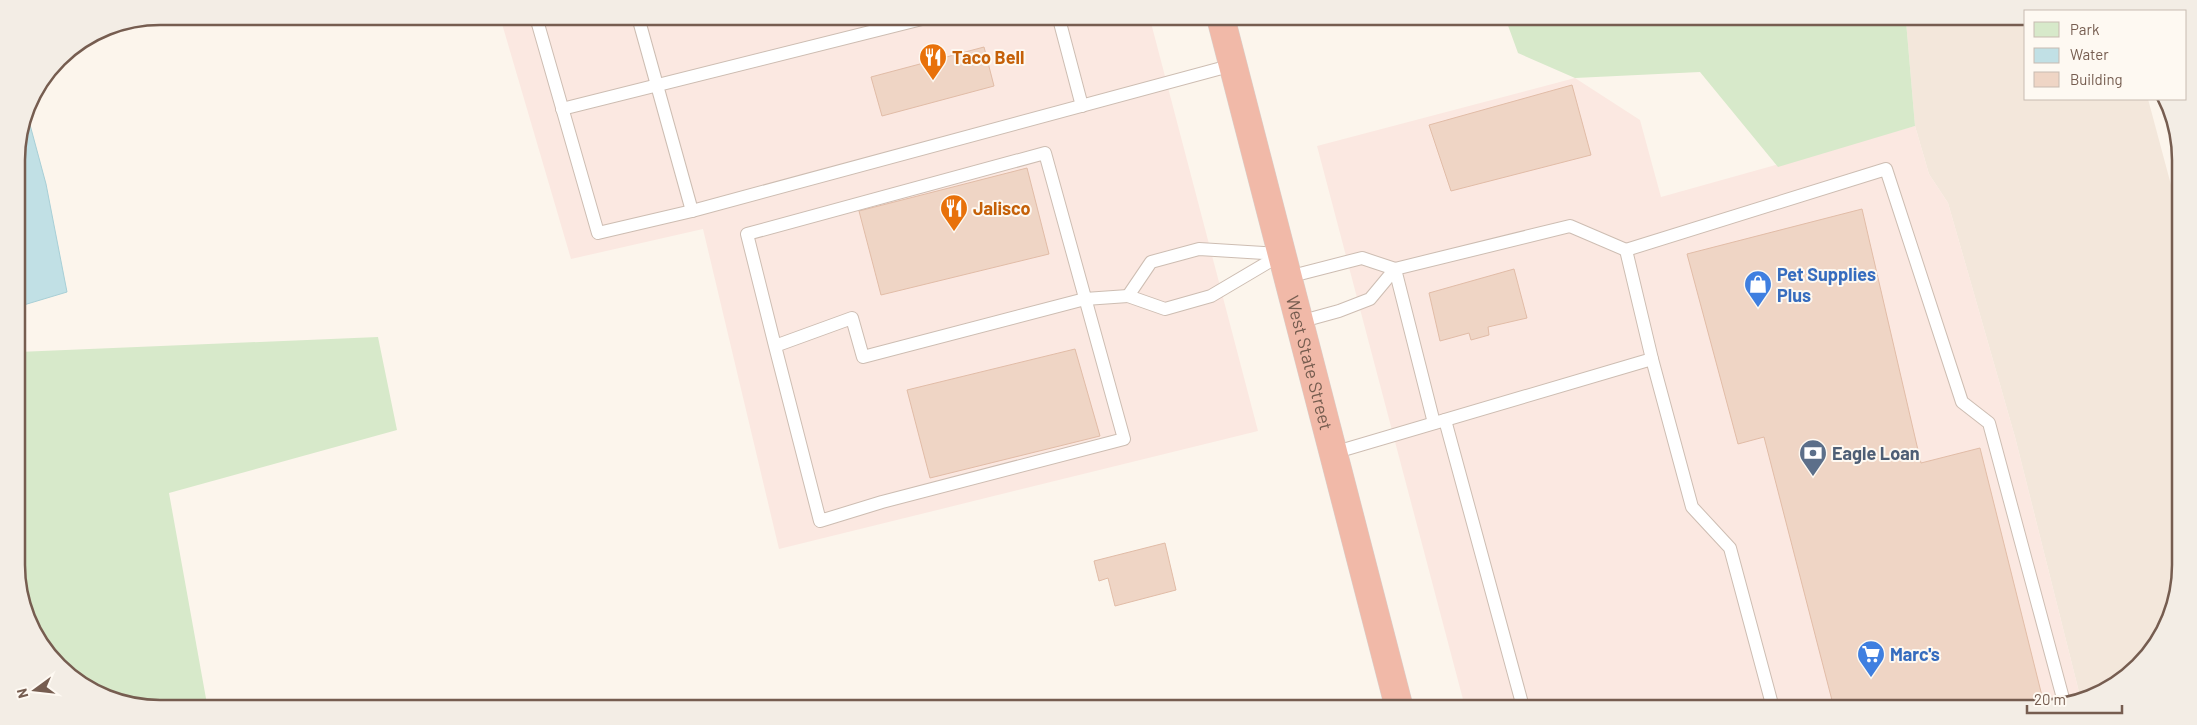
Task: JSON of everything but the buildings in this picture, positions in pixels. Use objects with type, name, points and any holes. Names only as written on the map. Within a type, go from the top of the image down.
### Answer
[{"type":"highway","name":"West State Street","points":[[1223,25],[1397,700]]},
{"type":"lane","points":[[538,25],[598,233],[692,211],[1233,65]]},
{"type":"lane","points":[[640,25],[692,211]]},
{"type":"lane","points":[[562,109],[898,25]]},
{"type":"lane","points":[[1061,25],[1082,106]]},
{"type":"lane","points":[[1045,153],[1085,299],[1124,439],[882,502],[820,521],[747,234],[1045,153]]},
{"type":"lane","points":[[774,346],[852,318],[863,357],[1085,299],[1128,296],[1165,309],[1211,296],[1285,266],[1362,258],[1395,269],[1570,226],[1626,250],[1886,169],[1962,402],[1990,423],[2063,697]]},
{"type":"lane","points":[[1128,296],[1150,262],[1199,249],[1285,266]]},
{"type":"lane","points":[[1626,250],[1652,359],[1692,507],[1730,548],[1771,700]]},
{"type":"lane","points":[[1299,322],[1339,311],[1370,299],[1395,269]]},
{"type":"lane","points":[[1395,269],[1520,700]]},
{"type":"lane","points":[[1333,452],[1652,359]]},
{"type":"shaded area","points":[[502,25],[1152,25],[1258,431],[779,549],[703,229],[571,259]]},
{"type":"shaded area","points":[[1906,25],[2024,25],[2024,100],[2148,100],[2172,189],[2171,583],[2162,617],[2149,640],[2138,654],[2112,677],[2080,693],[2015,437],[1948,203],[1929,174],[1915,126]]},
{"type":"shaded area","points":[[1575,78],[1640,120],[1661,197],[1915,126],[1929,174],[1948,203],[2015,437],[2079,693],[2046,700],[1463,700],[1317,146]]},
{"type":"green space","points":[[1508,25],[1906,25],[1915,126],[1778,167],[1700,72],[1575,78],[1518,53]]},
{"type":"green space","points":[[378,337],[397,430],[169,493],[206,700],[142,699],[108,690],[92,682],[65,660],[53,647],[39,625],[32,608],[26,583],[25,565],[25,352]]},
{"type":"water","points":[[30,125],[46,184],[67,292],[25,305],[25,151]]},
{"type":"place","name":"Taco Bell","points":[[933,81]]},
{"type":"place","name":"Jalisco","points":[[954,232]]},
{"type":"place","name":"Pet Supplies Plus","points":[[1758,308]]},
{"type":"place","name":"Eagle Loan","points":[[1813,477]]},
{"type":"place","name":"Marc's","points":[[1871,678]]}]
